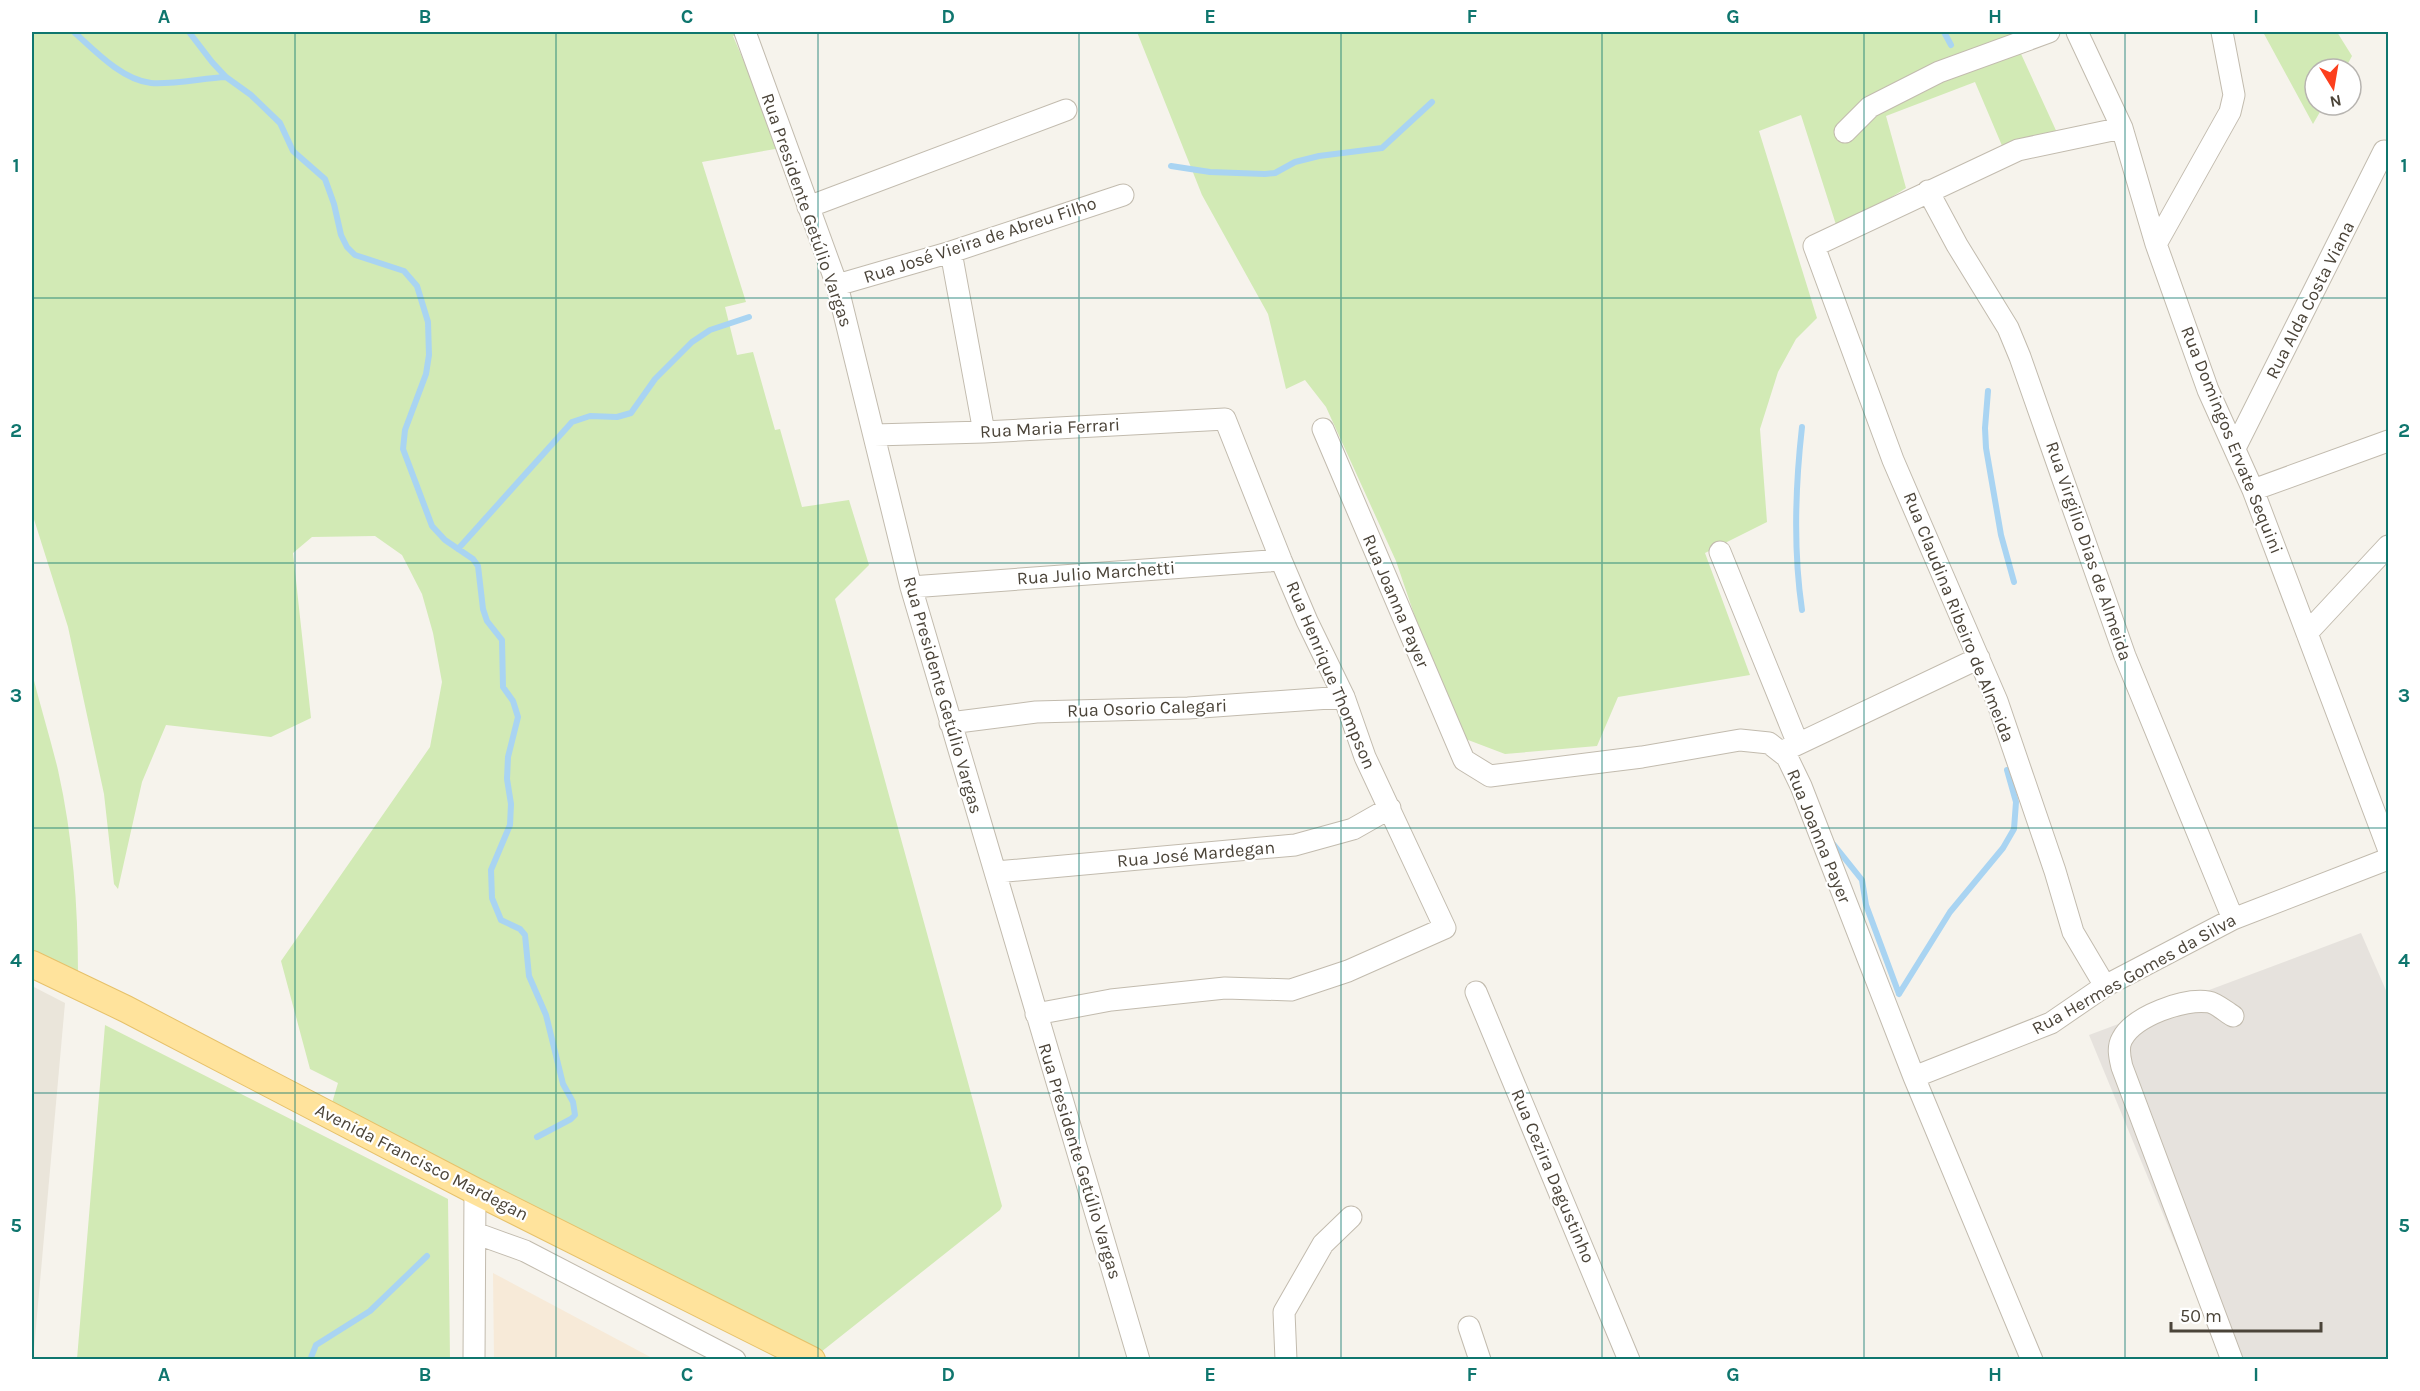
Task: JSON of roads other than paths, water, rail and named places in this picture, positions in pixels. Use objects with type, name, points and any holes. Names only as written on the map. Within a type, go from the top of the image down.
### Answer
[{"type":"main road","name":"Avenida Francisco Mardegan","points":[[32,964],[126,1009],[475,1191],[812,1359]]},
{"type":"street","name":"Rua Presidente Getúlio Vargas","points":[[749,32],[807,207],[837,285],[911,587],[1139,1359]]},
{"type":"street","points":[[1845,132],[1870,107],[1939,72],[2049,32]]},
{"type":"street","name":"Rua Domingos Ervate Sequini","points":[[2077,32],[2122,128],[2156,244],[2208,390],[2253,490],[2388,848]]},
{"type":"street","points":[[2156,244],[2230,112],[2234,95],[2222,32]]},
{"type":"street","points":[[807,207],[1066,110]]},
{"type":"street","points":[[1929,191],[2018,150],[2122,128]]},
{"type":"street","name":"Rua Alda Costa Viana","points":[[2235,448],[2384,151]]},
{"type":"street","name":"Rua Claudina Ribeiro de Almeida","points":[[1929,191],[1814,246],[1893,460],[1997,701],[2055,871],[2073,932],[2104,986]]},
{"type":"street","name":"Rua Virgilio Dias de Almeida","points":[[1929,191],[1957,245],[2012,338],[2125,656],[2233,919]]},
{"type":"street","name":"Rua José Vieira de Abreu Filho","points":[[837,285],[951,252],[1123,195]]},
{"type":"street","points":[[951,252],[984,432]]},
{"type":"street","name":"Rua Maria Ferrari","points":[[874,435],[984,432],[1225,419]]},
{"type":"street","name":"Rua Henrique Thompson","points":[[1036,1014],[1111,1000],[1226,988],[1291,990],[1347,971],[1445,928],[1365,757],[1344,697],[1281,560],[1225,419]]},
{"type":"street","name":"Rua Joanna Payer","points":[[1323,429],[1464,760],[1490,776],[1642,757],[1740,740],[1790,748],[1787,757],[1801,786],[1914,1077],[2032,1359]]},
{"type":"street","points":[[2253,490],[2388,441]]},
{"type":"street","points":[[2307,633],[2388,546]]},
{"type":"street","points":[[1720,552],[1790,748],[1979,658]]},
{"type":"street","name":"Rua Julio Marchetti","points":[[911,587],[1281,560]]},
{"type":"street","name":"Rua Osorio Calegari","points":[[950,723],[1036,712],[1188,708],[1344,697]]},
{"type":"street","name":"Rua José Mardegan","points":[[996,872],[1295,845],[1353,829],[1390,808]]},
{"type":"street","name":"Rua Hermes Gomes da Silva","points":[[1914,1077],[2051,1023],[2104,986],[2233,919],[2388,859]]},
{"type":"street","name":"Rua Cezira Dagustinho","points":[[1476,992],[1629,1359]]},
{"type":"street","points":[[2232,1359],[2122,1067],[2119,1047],[2122,1037],[2150,1014],[2183,1002],[2210,1002],[2233,1016]]},
{"type":"street","points":[[474,1359],[475,1191]]},
{"type":"street","points":[[1286,1359],[1284,1312],[1323,1244],[1351,1217]]},
{"type":"street","points":[[475,1233],[525,1251],[735,1359]]},
{"type":"street","points":[[1469,1327],[1480,1359]]},
{"type":"waterway","points":[[74,32],[109,63],[140,81],[168,83],[226,77]]},
{"type":"waterway","points":[[189,32],[226,77],[251,95],[280,123],[293,151],[325,179],[341,235],[347,247],[355,255],[404,271],[417,286],[428,322],[429,355],[426,374],[405,430],[403,449],[432,526],[445,540],[473,559],[478,566],[483,609],[487,621],[502,640],[503,687],[513,701],[518,717],[508,757],[510,825],[491,870],[492,898],[501,920],[520,929],[525,935],[529,976],[546,1015],[563,1084],[573,1102],[575,1115],[537,1137]]},
{"type":"waterway","points":[[1944,32],[1951,45]]},
{"type":"waterway","points":[[1171,166],[1210,172],[1265,174],[1275,173],[1295,162],[1319,156],[1382,148],[1432,102]]},
{"type":"waterway","points":[[458,549],[572,422],[590,416],[617,417],[631,413],[655,379],[692,342],[710,330],[749,317]]},
{"type":"waterway","points":[[1988,391],[1986,448],[2001,535],[2014,582]]},
{"type":"waterway","points":[[1802,427],[1796,519],[1797,564],[1802,610]]},
{"type":"waterway","points":[[1899,994],[1950,912],[2003,848],[2014,829],[2016,802],[2007,770]]},
{"type":"waterway","points":[[1834,845],[1862,880],[1866,905],[1899,994]]},
{"type":"waterway","points":[[310,1360],[316,1345],[370,1311],[427,1256]]}]
